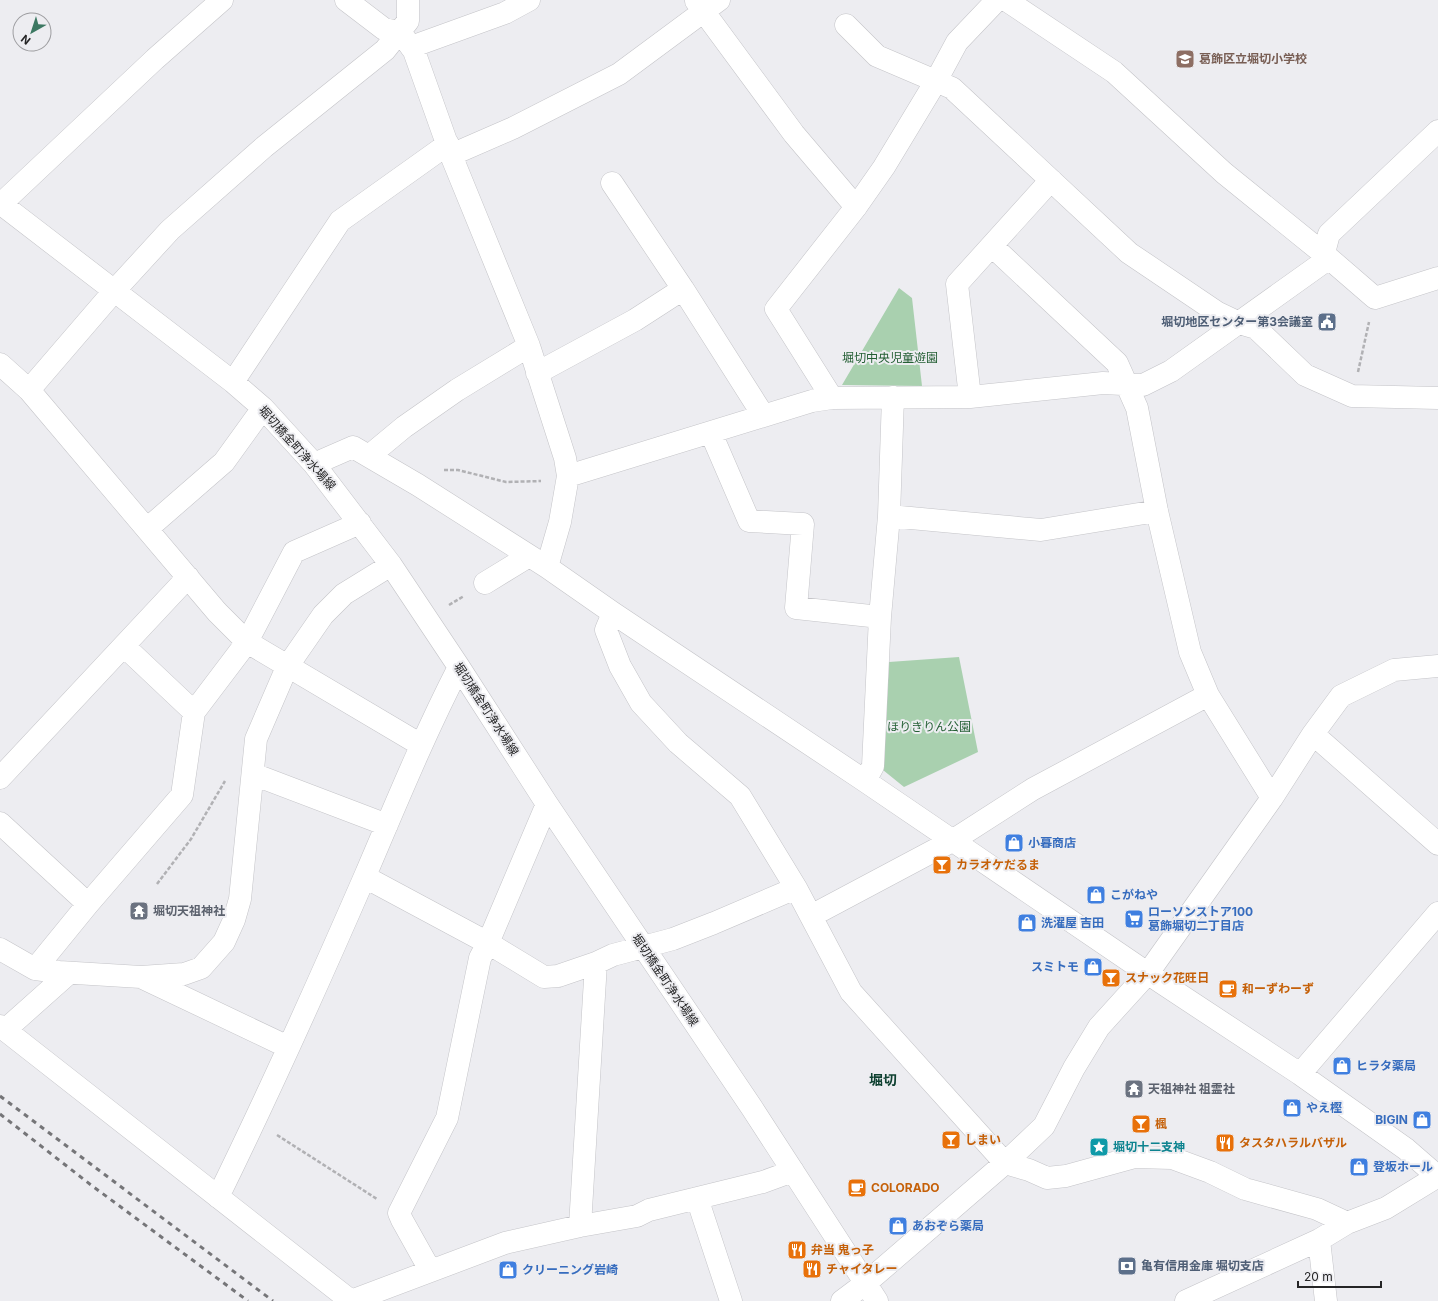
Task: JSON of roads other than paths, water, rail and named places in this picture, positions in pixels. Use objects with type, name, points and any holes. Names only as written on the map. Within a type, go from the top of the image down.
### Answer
[{"type":"street","points":[[1,204],[155,59],[222,0]]},
{"type":"street","points":[[346,0],[384,29],[406,39],[414,51],[450,150],[529,346],[565,458],[568,476],[560,522],[547,567]]},
{"type":"street","points":[[406,39],[408,0]]},
{"type":"street","points":[[29,390],[115,290],[170,230],[264,148],[385,50],[406,39],[506,13],[529,0]]},
{"type":"street","points":[[832,398],[776,309],[856,207],[884,167],[936,82],[957,42],[997,0]]},
{"type":"street","points":[[1006,0],[1114,72],[1224,173],[1324,254],[1375,298],[1438,278]]},
{"type":"street","points":[[233,382],[340,221],[450,150],[513,128],[619,74],[706,4],[794,134],[856,207]]},
{"type":"street","points":[[846,25],[877,56],[952,88],[1129,253],[1218,313],[1239,323],[1256,328],[1305,375],[1352,396],[1438,398]]},
{"type":"street","points":[[568,476],[812,401],[832,398],[970,397],[1102,383],[1143,385],[1171,371],[1321,264],[1329,234],[1438,131]]},
{"type":"street","points":[[970,397],[957,284],[1051,180]]},
{"type":"street","points":[[612,183],[683,288],[763,415]]},
{"type":"street","name":"堀切橋金町浄水場線","points":[[1,204],[233,382],[263,408],[314,464],[391,565],[547,804],[752,1108],[872,1292]]},
{"type":"street","points":[[992,246],[1117,363],[1137,408],[1157,511],[1190,652],[1208,695],[1272,798]]},
{"type":"street","points":[[537,373],[635,320],[683,288]]},
{"type":"street","points":[[369,456],[404,427],[457,390],[529,346]]},
{"type":"street","points":[[0,364],[29,390],[188,576],[216,612],[247,642],[421,745]]},
{"type":"street","points":[[865,781],[873,766],[880,617],[889,516],[893,397]]},
{"type":"street","points":[[147,529],[224,462],[263,408]]},
{"type":"street","points":[[711,433],[749,521],[803,524],[796,608],[880,617]]},
{"type":"street","points":[[314,464],[353,447],[418,485],[547,567],[613,613],[1300,1074],[1406,1149],[1438,1176],[1386,1208],[1347,1223],[1319,1240],[1186,1301]]},
{"type":"street","points":[[889,516],[1041,530],[1157,511]]},
{"type":"street","points":[[35,969],[88,904],[182,795],[194,712],[247,642],[294,552],[360,523]]},
{"type":"street","points":[[485,583],[528,556]]},
{"type":"street","points":[[0,949],[35,969],[69,973],[141,977],[184,974],[201,968],[224,942],[234,920],[240,899],[256,739],[287,667],[323,615],[344,594],[391,565]]},
{"type":"street","points":[[0,778],[188,576]]},
{"type":"street","points":[[613,613],[606,630],[620,666],[641,703],[678,743],[740,796],[796,888],[852,992],[1005,1163],[1029,1170],[1047,1178],[1066,1176],[1135,1157],[1172,1158],[1210,1172],[1245,1189],[1318,1209],[1347,1223]]},
{"type":"street","points":[[124,646],[194,712]]},
{"type":"street","points":[[842,1301],[872,1292],[1044,1126],[1074,1068],[1099,1026],[1148,973],[1272,798],[1313,734],[1341,696],[1394,670],[1438,666]]},
{"type":"street","points":[[218,1197],[255,1121],[365,877],[421,745],[459,667]]},
{"type":"street","points":[[811,916],[952,841],[1033,789],[1208,695]]},
{"type":"street","points":[[1313,734],[1438,844]]},
{"type":"street","points":[[253,774],[387,825]]},
{"type":"street","points":[[430,1270],[402,1220],[400,1213],[447,1118],[480,958],[488,943],[547,804]]},
{"type":"street","points":[[0,823],[88,904]]},
{"type":"street","points":[[365,877],[488,943],[544,977],[558,976],[596,963],[613,955],[680,937],[796,888]]},
{"type":"street","points":[[1300,1074],[1438,913]]},
{"type":"street","points":[[580,1226],[596,963]]},
{"type":"street","points":[[69,973],[2,1028],[351,1301],[504,1243],[580,1226],[637,1216],[649,1210],[764,1182],[793,1171]]},
{"type":"street","points":[[141,977],[288,1048]]},
{"type":"street","points":[[697,1198],[731,1301]]},
{"type":"street","points":[[1319,1240],[1326,1301]]},
{"type":"railway","points":[[0,1096],[273,1301]]},
{"type":"railway","points":[[0,1114],[91,1185],[248,1301]]},
{"type":"place","name":"葛飾区立堀切小学校","points":[[1185,59]]},
{"type":"place","name":"堀切地区センター第3会議室","points":[[1327,322]]},
{"type":"place","name":"小暮商店","points":[[1014,843]]},
{"type":"place","name":"カラオケだるま","points":[[942,865]]},
{"type":"place","name":"こがねや","points":[[1096,895]]},
{"type":"place","name":"堀切天祖神社","points":[[139,911]]},
{"type":"place","name":"ローソンストア100 葛飾堀切二丁目店","points":[[1134,919]]},
{"type":"place","name":"洗濯屋 吉田","points":[[1027,923]]},
{"type":"place","name":"スミトモ","points":[[1093,967]]},
{"type":"place","name":"スナック花旺日","points":[[1111,978]]},
{"type":"place","name":"和ーずわーず","points":[[1228,989]]},
{"type":"place","name":"ヒラタ薬局","points":[[1342,1066]]},
{"type":"place","name":"天祖神社 祖霊社","points":[[1134,1089]]},
{"type":"place","name":"やえ樫","points":[[1292,1108]]},
{"type":"place","name":"BIGIN","points":[[1422,1120]]},
{"type":"place","name":"楓","points":[[1141,1124]]},
{"type":"place","name":"しまい","points":[[951,1140]]},
{"type":"place","name":"タスタハラルバザル","points":[[1225,1143]]},
{"type":"place","name":"堀切十二支神","points":[[1099,1147]]},
{"type":"place","name":"登坂ホール","points":[[1359,1167]]},
{"type":"place","name":"COLORADO","points":[[857,1188]]},
{"type":"place","name":"あおぞら薬局","points":[[898,1226]]},
{"type":"place","name":"弁当 鬼っ子","points":[[797,1250]]},
{"type":"place","name":"亀有信用金庫 堀切支店","points":[[1127,1266]]},
{"type":"place","name":"チャイタレー","points":[[812,1269]]},
{"type":"place","name":"クリーニング岩崎","points":[[508,1270]]},
{"type":"district","name":"堀切","points":[[883,1080]]},
{"type":"park label","name":"堀切中央児童遊園","points":[[890,358]]},
{"type":"park label","name":"ほりきりん公園","points":[[929,727]]}]
